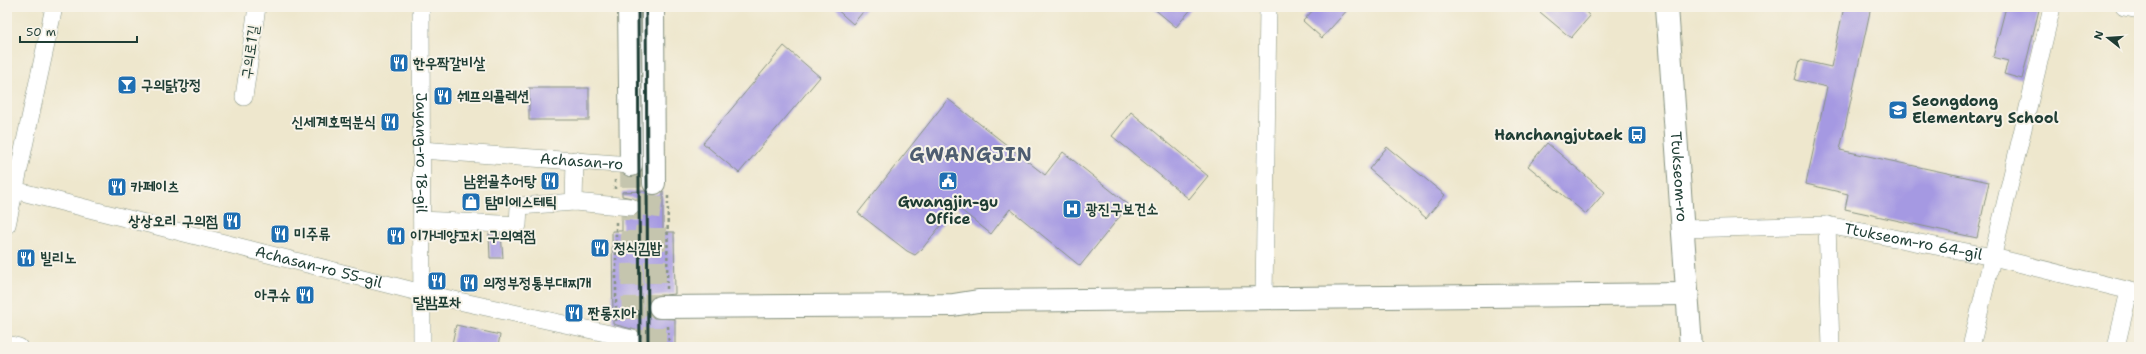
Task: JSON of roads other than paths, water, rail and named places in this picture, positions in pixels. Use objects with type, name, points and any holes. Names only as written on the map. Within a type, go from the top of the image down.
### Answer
[{"type":"street","points":[[7,225],[11,188],[54,7]]},
{"type":"street","name":"Jayang-ro 18-gil","points":[[420,7],[422,347]]},
{"type":"street","name":"Achasan-ro","points":[[421,150],[631,165],[629,7]]},
{"type":"street","points":[[653,7],[654,183]]},
{"type":"street","points":[[1264,298],[1268,7]]},
{"type":"street","name":"Ttukseom-ro","points":[[1667,7],[1691,347]]},
{"type":"street","points":[[1971,347],[2052,7]]},
{"type":"street","points":[[2124,7],[2139,10]]},
{"type":"street","name":"구의로1길","points":[[244,97],[253,8]]},
{"type":"street","points":[[631,140],[654,138]]},
{"type":"street","points":[[574,160],[574,202]]},
{"type":"street","name":"Achasan-ro 55-gil","points":[[11,188],[422,293],[633,339]]},
{"type":"street","points":[[422,220],[518,225],[519,206],[574,202],[631,208]]},
{"type":"street","points":[[1827,225],[1831,347]]},
{"type":"street","name":"Ttukseom-ro 64-gil","points":[[1683,229],[1827,225],[1993,257],[2134,292]]},
{"type":"street","points":[[2116,347],[2134,292]]},
{"type":"street","points":[[660,307],[953,305],[978,301],[1687,294]]},
{"type":"street","points":[[7,344],[19,347]]},
{"type":"tunnel","points":[[631,165],[633,347]]},
{"type":"tunnel","points":[[643,249],[654,183]]},
{"type":"tunnel","points":[[655,228],[655,347]]},
{"type":"railway","points":[[638,7],[640,347]]},
{"type":"railway","points":[[646,7],[648,347]]},
{"type":"place","name":"한우짝갈비살","points":[[399,63]]},
{"type":"place","name":"구의닭강정","points":[[127,85]]},
{"type":"place","name":"쉐프의콜렉션","points":[[443,96]]},
{"type":"place","name":"Seongdong Elementary School","points":[[1898,110]]},
{"type":"place","name":"신세계호떡분식","points":[[390,122]]},
{"type":"place","name":"Hanchangjutaek","points":[[1637,135]]},
{"type":"place","name":"남원골추어탕","points":[[550,181]]},
{"type":"place","name":"Gwangjin-gu Office","points":[[948,181]]},
{"type":"place","name":"카페이츠","points":[[117,187]]},
{"type":"place","name":"탐미에스테틱","points":[[471,202]]},
{"type":"place","name":"광진구보건소","points":[[1072,209]]},
{"type":"place","name":"상상오리 구의점","points":[[232,221]]},
{"type":"place","name":"미주류","points":[[280,234]]},
{"type":"place","name":"이가네양꼬치 구의역점","points":[[396,236]]},
{"type":"place","name":"정식김밥","points":[[600,248]]},
{"type":"place","name":"빌리노","points":[[26,258]]},
{"type":"place","name":"달밤포차","points":[[437,281]]},
{"type":"place","name":"의정부정통부대찌개","points":[[469,283]]},
{"type":"place","name":"아쿠슈","points":[[305,295]]},
{"type":"place","name":"짠롱지아","points":[[574,313]]},
{"type":"district","name":"GWANGJIN","points":[[971,154]]}]
